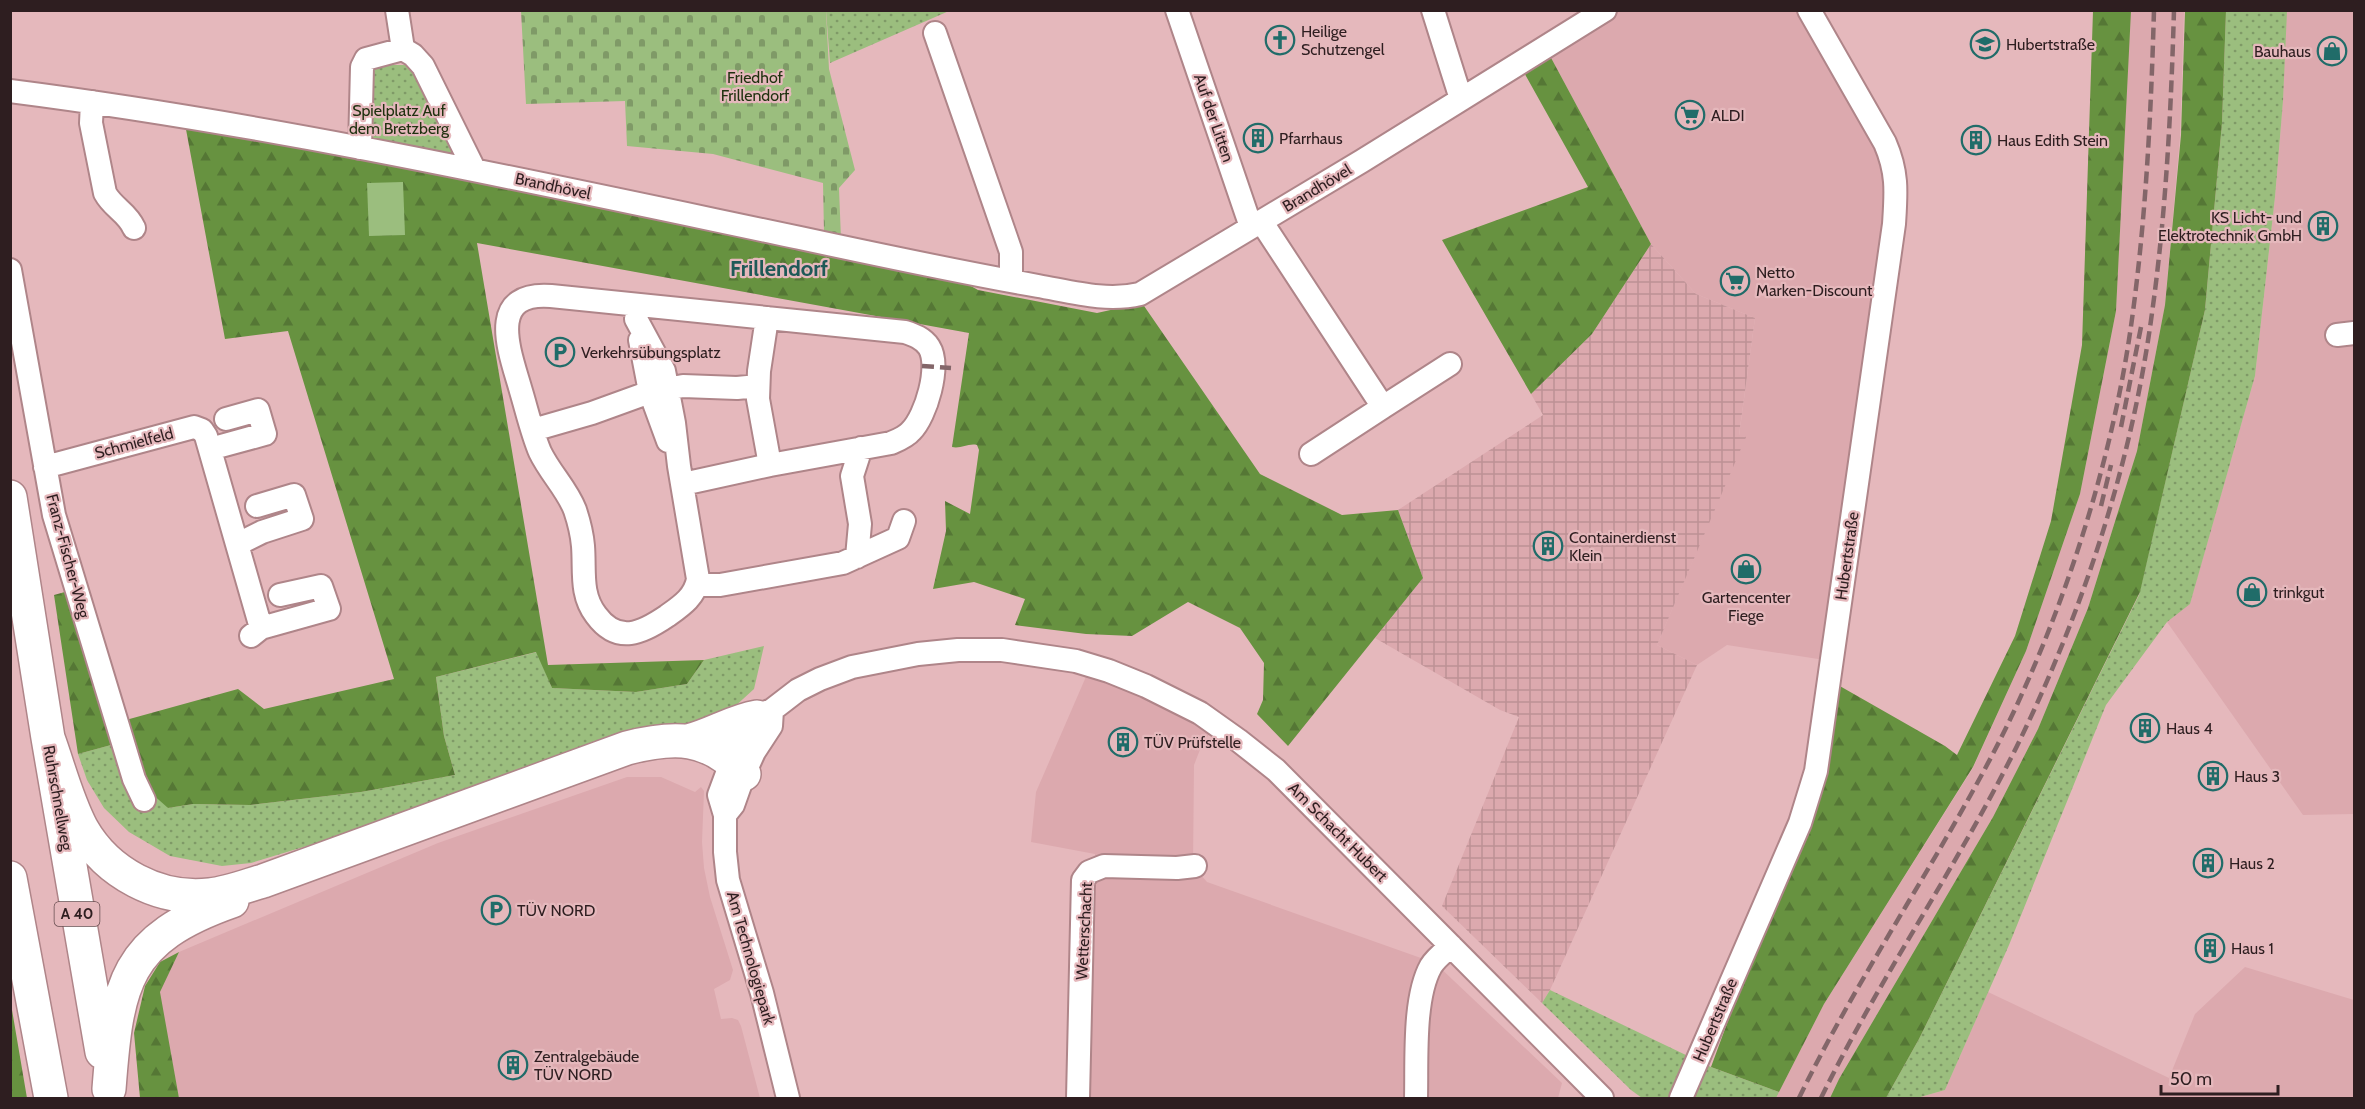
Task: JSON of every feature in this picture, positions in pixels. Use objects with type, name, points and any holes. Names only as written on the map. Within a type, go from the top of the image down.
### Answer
[{"type":"highway","name":"Ruhrschnellweg","points":[[10,497],[48,738],[110,1094]]},
{"type":"highway","points":[[48,738],[83,830],[109,863],[153,889],[178,895],[210,895],[263,881],[627,748],[657,740],[688,741],[722,730],[741,720],[765,714]]},
{"type":"highway","points":[[688,741],[733,770]]},
{"type":"highway","points":[[110,1094],[118,1005],[129,975],[142,954],[168,929],[209,909],[627,760],[661,757],[733,770]]},
{"type":"highway","points":[[10,878],[51,1098]]},
{"type":"street","points":[[397,10],[403,49]]},
{"type":"street","name":"Auf der Litten","points":[[1177,10],[1256,224],[1383,407]]},
{"type":"street","points":[[1433,10],[1461,99]]},
{"type":"street","name":"Brandhövel","points":[[10,91],[171,114],[474,169],[1011,282],[1123,298],[1140,294],[1605,10]]},
{"type":"street","name":"Hubertstraße","points":[[1683,1093],[1800,823],[1816,771],[1894,224],[1897,188],[1893,162],[1886,143],[1809,10]]},
{"type":"street","points":[[935,33],[1011,252],[1011,282]]},
{"type":"street","points":[[360,148],[362,67],[366,59],[403,49],[413,55],[423,66],[474,169]]},
{"type":"street","points":[[92,102],[91,123],[105,193],[109,200],[129,216],[134,228]]},
{"type":"street","name":"Franz-Fischer-Weg","points":[[10,270],[54,515],[134,779],[144,800]]},
{"type":"street","points":[[634,311],[664,371],[661,399],[681,475],[698,570],[697,585],[687,602],[647,630],[628,634],[612,630],[603,624],[586,598],[583,543],[574,508],[540,451],[506,341],[508,320],[517,305],[542,295],[634,311],[767,318],[905,332],[915,335],[929,347],[933,359],[932,379],[925,407],[917,424],[902,438],[891,443],[861,448],[827,458],[681,475]]},
{"type":"street","points":[[747,387],[767,318]]},
{"type":"street","points":[[1311,454],[1450,364]]},
{"type":"street","points":[[533,430],[592,413],[661,399],[683,386],[747,387],[758,399],[770,465]]},
{"type":"street","points":[[210,449],[265,434],[258,410],[226,419]]},
{"type":"street","name":"Schmielfeld","points":[[45,467],[194,427],[202,430],[207,436],[238,544],[256,632],[329,609],[321,586],[280,595]]},
{"type":"street","points":[[857,557],[860,524],[851,490],[852,476],[861,448]]},
{"type":"street","points":[[238,544],[262,532],[302,519],[294,495],[257,506]]},
{"type":"street","points":[[697,585],[720,585],[843,563],[898,538],[904,521]]},
{"type":"street","points":[[860,524],[886,542]]},
{"type":"street","name":"Am Technologiepark","points":[[788,1098],[762,993],[728,880],[725,852],[725,815],[734,805],[733,770],[738,744],[765,714],[798,690],[852,667],[918,654],[958,650],[1002,650],[1064,659],[1109,671],[1178,701],[1218,726]]},
{"type":"street","name":"Am Schacht Hubert","points":[[1218,726],[1276,770],[1602,1098]]},
{"type":"street","name":"Wetterschacht","points":[[1078,1098],[1083,880],[1089,872],[1104,866],[1177,868],[1195,866]]},
{"type":"street","points":[[1416,1098],[1418,1025],[1423,986],[1432,965],[1451,946]]},
{"type":"street","points":[[1662,1098],[1683,1093]]},
{"type":"shaded area","points":[[1615,11],[1801,11],[1892,163],[1831,661],[1727,645],[1697,665],[1657,645],[1745,437],[1739,436],[1755,318],[1696,294],[1651,244],[1549,54]]},
{"type":"shaded area","points":[[2130,11],[2184,11],[2180,137],[2165,305],[2137,451],[2088,608],[2038,729],[1993,817],[1830,1098],[1776,1098],[1824,1004],[1973,768],[2026,651],[2080,494],[2116,311]]},
{"type":"shaded area","points":[[2286,11],[2354,11],[2354,814],[2303,815],[2167,622],[2190,603],[2255,376],[2275,197],[2283,101]]},
{"type":"shaded area","points":[[1651,244],[1696,294],[1755,318],[1739,435],[1746,437],[1657,645],[1697,665],[1550,990],[1542,1003],[1442,906],[1519,717],[1500,710],[1375,638],[1423,578],[1398,510],[1543,415],[1531,394],[1592,334]]},
{"type":"shaded area","points":[[1088,672],[1215,727],[1203,742],[1194,765],[1193,866],[1207,882],[1435,963],[1562,1083],[1558,1098],[1086,1098],[1095,854],[1031,842],[1036,792]]},
{"type":"shaded area","points":[[627,777],[661,777],[695,792],[701,787],[704,791],[702,842],[704,868],[710,897],[733,970],[730,980],[714,989],[721,1019],[738,1020],[741,1026],[760,1098],[179,1098],[159,992],[179,952],[438,843]]},
{"type":"shaded area","points":[[2245,967],[2354,1000],[2354,1098],[1917,1098],[1945,1090],[1988,992],[2169,1078],[2195,1014]]},
{"type":"green space","points":[[826,10],[949,11],[830,63]]},
{"type":"green space","name":"Friedhof Frillendorf","points":[[521,11],[826,11],[829,69],[855,170],[839,188],[841,239],[824,233],[823,183],[713,154],[627,146],[625,101],[526,104]]},
{"type":"green space","points":[[2093,11],[2131,11],[2116,311],[2080,494],[2026,651],[1973,767],[1824,1004],[1779,1092],[1711,1067],[1800,825],[1831,681],[1957,755],[2015,636],[2051,521],[2082,345]]},
{"type":"green space","points":[[2185,11],[2226,11],[2222,123],[2205,310],[2140,592],[1919,1039],[1886,1098],[1830,1098],[1993,817],[2038,729],[2088,608],[2137,451],[2165,305],[2181,135]]},
{"type":"green space","points":[[2226,11],[2287,11],[2283,101],[2255,376],[2190,604],[2167,622],[2106,705],[2009,945],[1945,1090],[1917,1098],[1886,1098],[1919,1039],[2139,595],[2205,310],[2222,123]]},
{"type":"green space","points":[[1549,54],[1651,244],[1592,334],[1531,394],[1442,240],[1588,187],[1522,69]]},
{"type":"green space","name":"Spielplatz Auf dem Bretzberg","points":[[379,65],[409,65],[464,165],[364,146],[370,72]]},
{"type":"green space","points":[[185,124],[951,275],[978,290],[1097,313],[1142,303],[1260,474],[1342,515],[1398,510],[1423,578],[1288,746],[1257,714],[1263,700],[1264,663],[1240,628],[1188,602],[1132,636],[1086,634],[1015,625],[1025,599],[974,582],[933,589],[946,531],[945,501],[970,514],[979,450],[977,445],[952,447],[969,333],[477,243],[548,665],[704,660],[687,684],[636,692],[552,688],[536,652],[436,677],[444,736],[455,775],[361,792],[250,805],[193,804],[168,808],[150,792],[133,739],[78,754],[54,595],[72,590],[115,723],[238,689],[264,709],[394,679],[288,331],[225,339]]},
{"type":"green space","points":[[403,182],[405,235],[369,236],[367,183]]},
{"type":"green space","points":[[764,646],[754,689],[721,719],[633,733],[353,832],[251,863],[222,866],[170,856],[129,832],[104,808],[87,780],[78,754],[133,739],[168,808],[193,804],[250,805],[361,792],[455,775],[444,736],[436,677],[537,652],[552,688],[636,692],[687,684],[704,660]]},
{"type":"green space","points":[[179,952],[160,992],[179,1098],[140,1098],[134,1033],[145,986],[160,962]]},
{"type":"green space","points":[[1550,990],[1711,1067],[1779,1092],[1776,1098],[1642,1098],[1542,1003]]},
{"type":"green space","points":[[11,1004],[27,1098],[11,1098]]},
{"type":"railway","points":[[1799,1098],[1846,1008],[1950,832],[1999,742],[2044,642],[2082,536],[2112,427],[2132,319],[2147,165],[2154,10]]},
{"type":"railway","points":[[1821,1098],[1868,1009],[1994,791],[2017,746],[2063,642],[2102,535],[2132,425],[2152,313],[2167,162],[2174,10]]},
{"type":"railway","points":[[2121,427],[2141,327]]},
{"type":"railway","points":[[922,366],[951,368]]},
{"type":"railway","points":[[2101,506],[2111,465]]},
{"type":"place","name":"Heilige Schutzengel","points":[[1280,40]]},
{"type":"place","name":"Hubertstraße","points":[[1985,44]]},
{"type":"place","name":"Bauhaus","points":[[2332,51]]},
{"type":"place","name":"ALDI","points":[[1690,115]]},
{"type":"place","name":"Pfarrhaus","points":[[1258,138]]},
{"type":"place","name":"Haus Edith Stein","points":[[1976,140]]},
{"type":"place","name":"KS Licht- und Elektrotechnik GmbH","points":[[2323,226]]},
{"type":"place","name":"Netto Marken-Discount","points":[[1735,281]]},
{"type":"place","name":"Verkehrsübungsplatz","points":[[560,352]]},
{"type":"place","name":"Containerdienst Klein","points":[[1548,546]]},
{"type":"place","name":"Gartencenter Fiege","points":[[1746,569]]},
{"type":"place","name":"trinkgut","points":[[2252,592]]},
{"type":"place","name":"Haus 4","points":[[2145,728]]},
{"type":"place","name":"TÜV Prüfstelle","points":[[1123,742]]},
{"type":"place","name":"Haus 3","points":[[2213,776]]},
{"type":"place","name":"Haus 2","points":[[2208,863]]},
{"type":"place","name":"TÜV NORD","points":[[496,910]]},
{"type":"place","name":"Haus 1","points":[[2210,948]]},
{"type":"place","name":"Zentralgebäude TÜV NORD","points":[[513,1065]]},
{"type":"district","name":"Frillendorf","points":[[779,268]]}]
